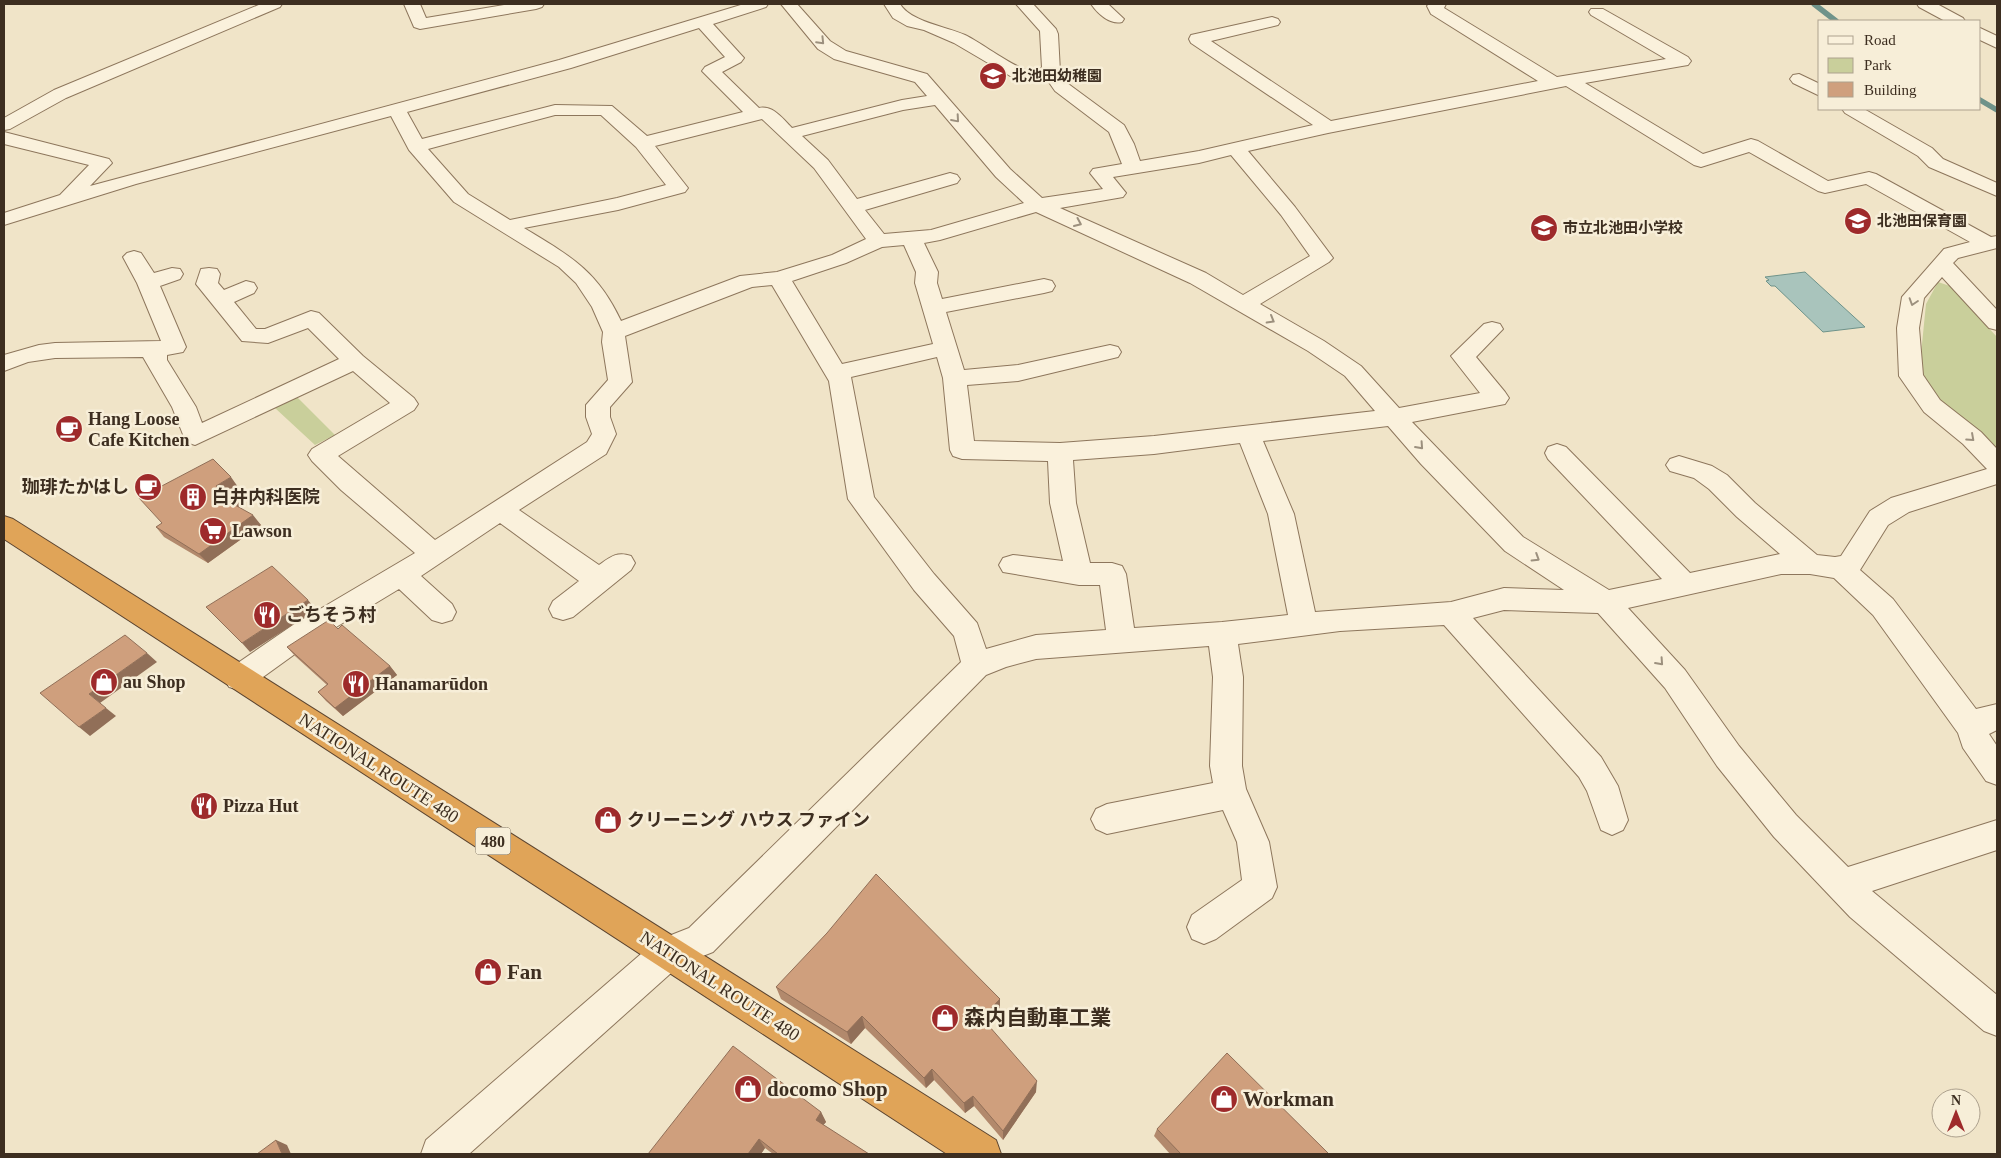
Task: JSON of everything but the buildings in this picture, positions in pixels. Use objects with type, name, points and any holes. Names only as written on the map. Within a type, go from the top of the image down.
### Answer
[{"type":"highway","name":"NATIONAL ROUTE 480","points":[[4,526],[982,1154]]},
{"type":"street","points":[[4,125],[60,94],[274,4]]},
{"type":"street","points":[[412,4],[420,24],[536,4]]},
{"type":"street","points":[[4,219],[67,198],[565,64],[760,4]]},
{"type":"street","points":[[789,4],[824,45],[840,55],[921,78],[1003,173],[1038,205],[1198,278],[1316,346],[1353,371],[1430,458],[1514,544],[1605,602],[1675,679],[1728,756],[1785,826],[1842,885],[1862,905],[1997,1018]]},
{"type":"street","points":[[892,4],[899,15],[913,23],[928,26],[960,39],[1023,76],[1051,72]]},
{"type":"street","points":[[1024,4],[1048,29],[1050,34],[1051,72],[1060,86],[1117,129],[1125,144],[1133,168]]},
{"type":"street","points":[[1099,4],[1116,19]]},
{"type":"street","points":[[1438,4],[1435,6],[1437,12],[1702,160],[1751,145],[1825,187],[1869,178],[1993,243]]},
{"type":"street","points":[[1925,4],[1955,20]]},
{"type":"street","points":[[614,332],[748,281],[780,278],[839,258],[878,241],[933,236],[1038,205],[1116,193],[1100,174],[1199,157],[1328,127],[1682,61],[1597,12]]},
{"type":"street","points":[[702,22],[735,58],[710,71],[756,114]]},
{"type":"street","points":[[1272,22],[1197,39],[1328,127]]},
{"type":"street","points":[[1981,34],[1997,43]]},
{"type":"street","points":[[1799,79],[1818,90]]},
{"type":"street","points":[[789,134],[902,105],[939,99]]},
{"type":"street","points":[[240,678],[303,634],[401,575],[597,448],[604,434],[598,417],[598,405],[620,382],[613,342],[614,332],[603,307],[584,279],[566,263],[510,226],[461,198],[416,146],[396,108]]},
{"type":"street","points":[[416,146],[555,110],[606,110],[643,143],[678,188],[618,204],[522,222],[510,226]]},
{"type":"street","points":[[1853,110],[1925,152],[1936,163],[1997,190]]},
{"type":"street","points":[[643,143],[765,112],[821,164],[878,241]]},
{"type":"street","points":[[4,138],[102,163],[67,198]]},
{"type":"street","points":[[1235,148],[1288,211],[1322,258],[1244,304]]},
{"type":"street","points":[[853,206],[950,179]]},
{"type":"street","points":[[912,239],[926,272],[926,283],[935,307],[954,378],[962,450],[1060,452],[1154,445],[1394,417],[1498,398],[1463,356],[1492,329]]},
{"type":"street","points":[[1993,243],[1951,254],[1913,297],[1908,328],[1912,376],[1932,406],[1972,438],[1997,464]]},
{"type":"street","points":[[134,257],[148,283],[173,353]]},
{"type":"street","points":[[1942,264],[1997,323]]},
{"type":"street","points":[[148,283],[172,274]]},
{"type":"street","points":[[209,274],[207,284],[250,336],[268,336],[312,319],[334,308]]},
{"type":"street","points":[[780,278],[841,381],[861,499],[924,582],[967,631],[976,666]]},
{"type":"street","points":[[935,307],[1044,286]]},
{"type":"street","points":[[220,300],[246,288]]},
{"type":"street","points":[[312,319],[355,361],[406,404],[321,455],[350,483],[434,554]]},
{"type":"street","points":[[62,349],[78,331]]},
{"type":"street","points":[[836,373],[946,348]]},
{"type":"street","points":[[4,363],[48,350],[62,349],[140,350],[173,353]]},
{"type":"street","points":[[954,378],[1018,373],[1110,352]]},
{"type":"street","points":[[173,353],[155,360],[184,407],[195,436],[355,361]]},
{"type":"street","points":[[1248,433],[1280,514],[1304,624]]},
{"type":"street","points":[[1060,452],[1062,503],[1079,574]]},
{"type":"street","points":[[1556,453],[1685,584]]},
{"type":"street","points":[[1679,465],[1703,472],[1718,482],[1746,510],[1810,564]]},
{"type":"street","points":[[440,1154],[668,953],[701,940],[976,666],[1001,656],[1036,647],[1222,634],[1304,624],[1451,613],[1504,599],[1605,602],[1781,564],[1810,564],[1835,568],[1850,564],[1879,518],[1900,505],[1997,476]]},
{"type":"street","points":[[500,510],[599,580]]},
{"type":"street","points":[[563,609],[621,563]]},
{"type":"street","points":[[1013,565],[1079,574],[1112,574],[1122,641]]},
{"type":"street","points":[[1839,567],[1883,607],[1985,723],[1974,739],[1997,771]]},
{"type":"street","points":[[401,575],[442,612]]},
{"type":"street","points":[[1451,613],[1590,767],[1602,786],[1612,820]]},
{"type":"street","points":[[1204,927],[1260,887],[1253,842],[1232,794],[1226,766],[1225,729],[1228,677],[1222,634]]},
{"type":"street","points":[[1107,819],[1232,794]]},
{"type":"street","points":[[1842,885],[1997,835]]},
{"type":"green space","points":[[1938,282],[1950,286],[1997,337],[1997,453],[1935,398],[1919,374],[1926,304]]},
{"type":"green space","points":[[297,397],[335,435],[315,445],[275,408]]},
{"type":"water","points":[[1805,272],[1865,327],[1823,332],[1775,286],[1771,286],[1766,281],[1769,280],[1765,277]]},
{"type":"waterway","points":[[1814,4],[1835,20]]},
{"type":"waterway","points":[[1981,101],[1997,110]]},
{"type":"place","name":"北池田幼稚園","points":[[993,76]]},
{"type":"place","name":"北池田保育園","points":[[1858,221]]},
{"type":"place","name":"市立北池田小学校","points":[[1544,228]]},
{"type":"place","name":"Hang Loose Cafe Kitchen","points":[[69,429]]},
{"type":"place","name":"珈琲たかはし","points":[[148,487]]},
{"type":"place","name":"白井内科医院","points":[[193,497]]},
{"type":"place","name":"Lawson","points":[[213,531]]},
{"type":"place","name":"ごちそう村","points":[[267,615]]},
{"type":"place","name":"au Shop","points":[[104,682]]},
{"type":"place","name":"Hanamarūdon","points":[[356,684]]},
{"type":"place","name":"Pizza Hut","points":[[204,806]]},
{"type":"place","name":"クリーニング ハウス ファイン","points":[[608,820]]},
{"type":"place","name":"Fan","points":[[488,972]]},
{"type":"place","name":"森内自動車工業","points":[[945,1018]]},
{"type":"place","name":"docomo Shop","points":[[748,1089]]},
{"type":"place","name":"Workman","points":[[1224,1099]]}]
